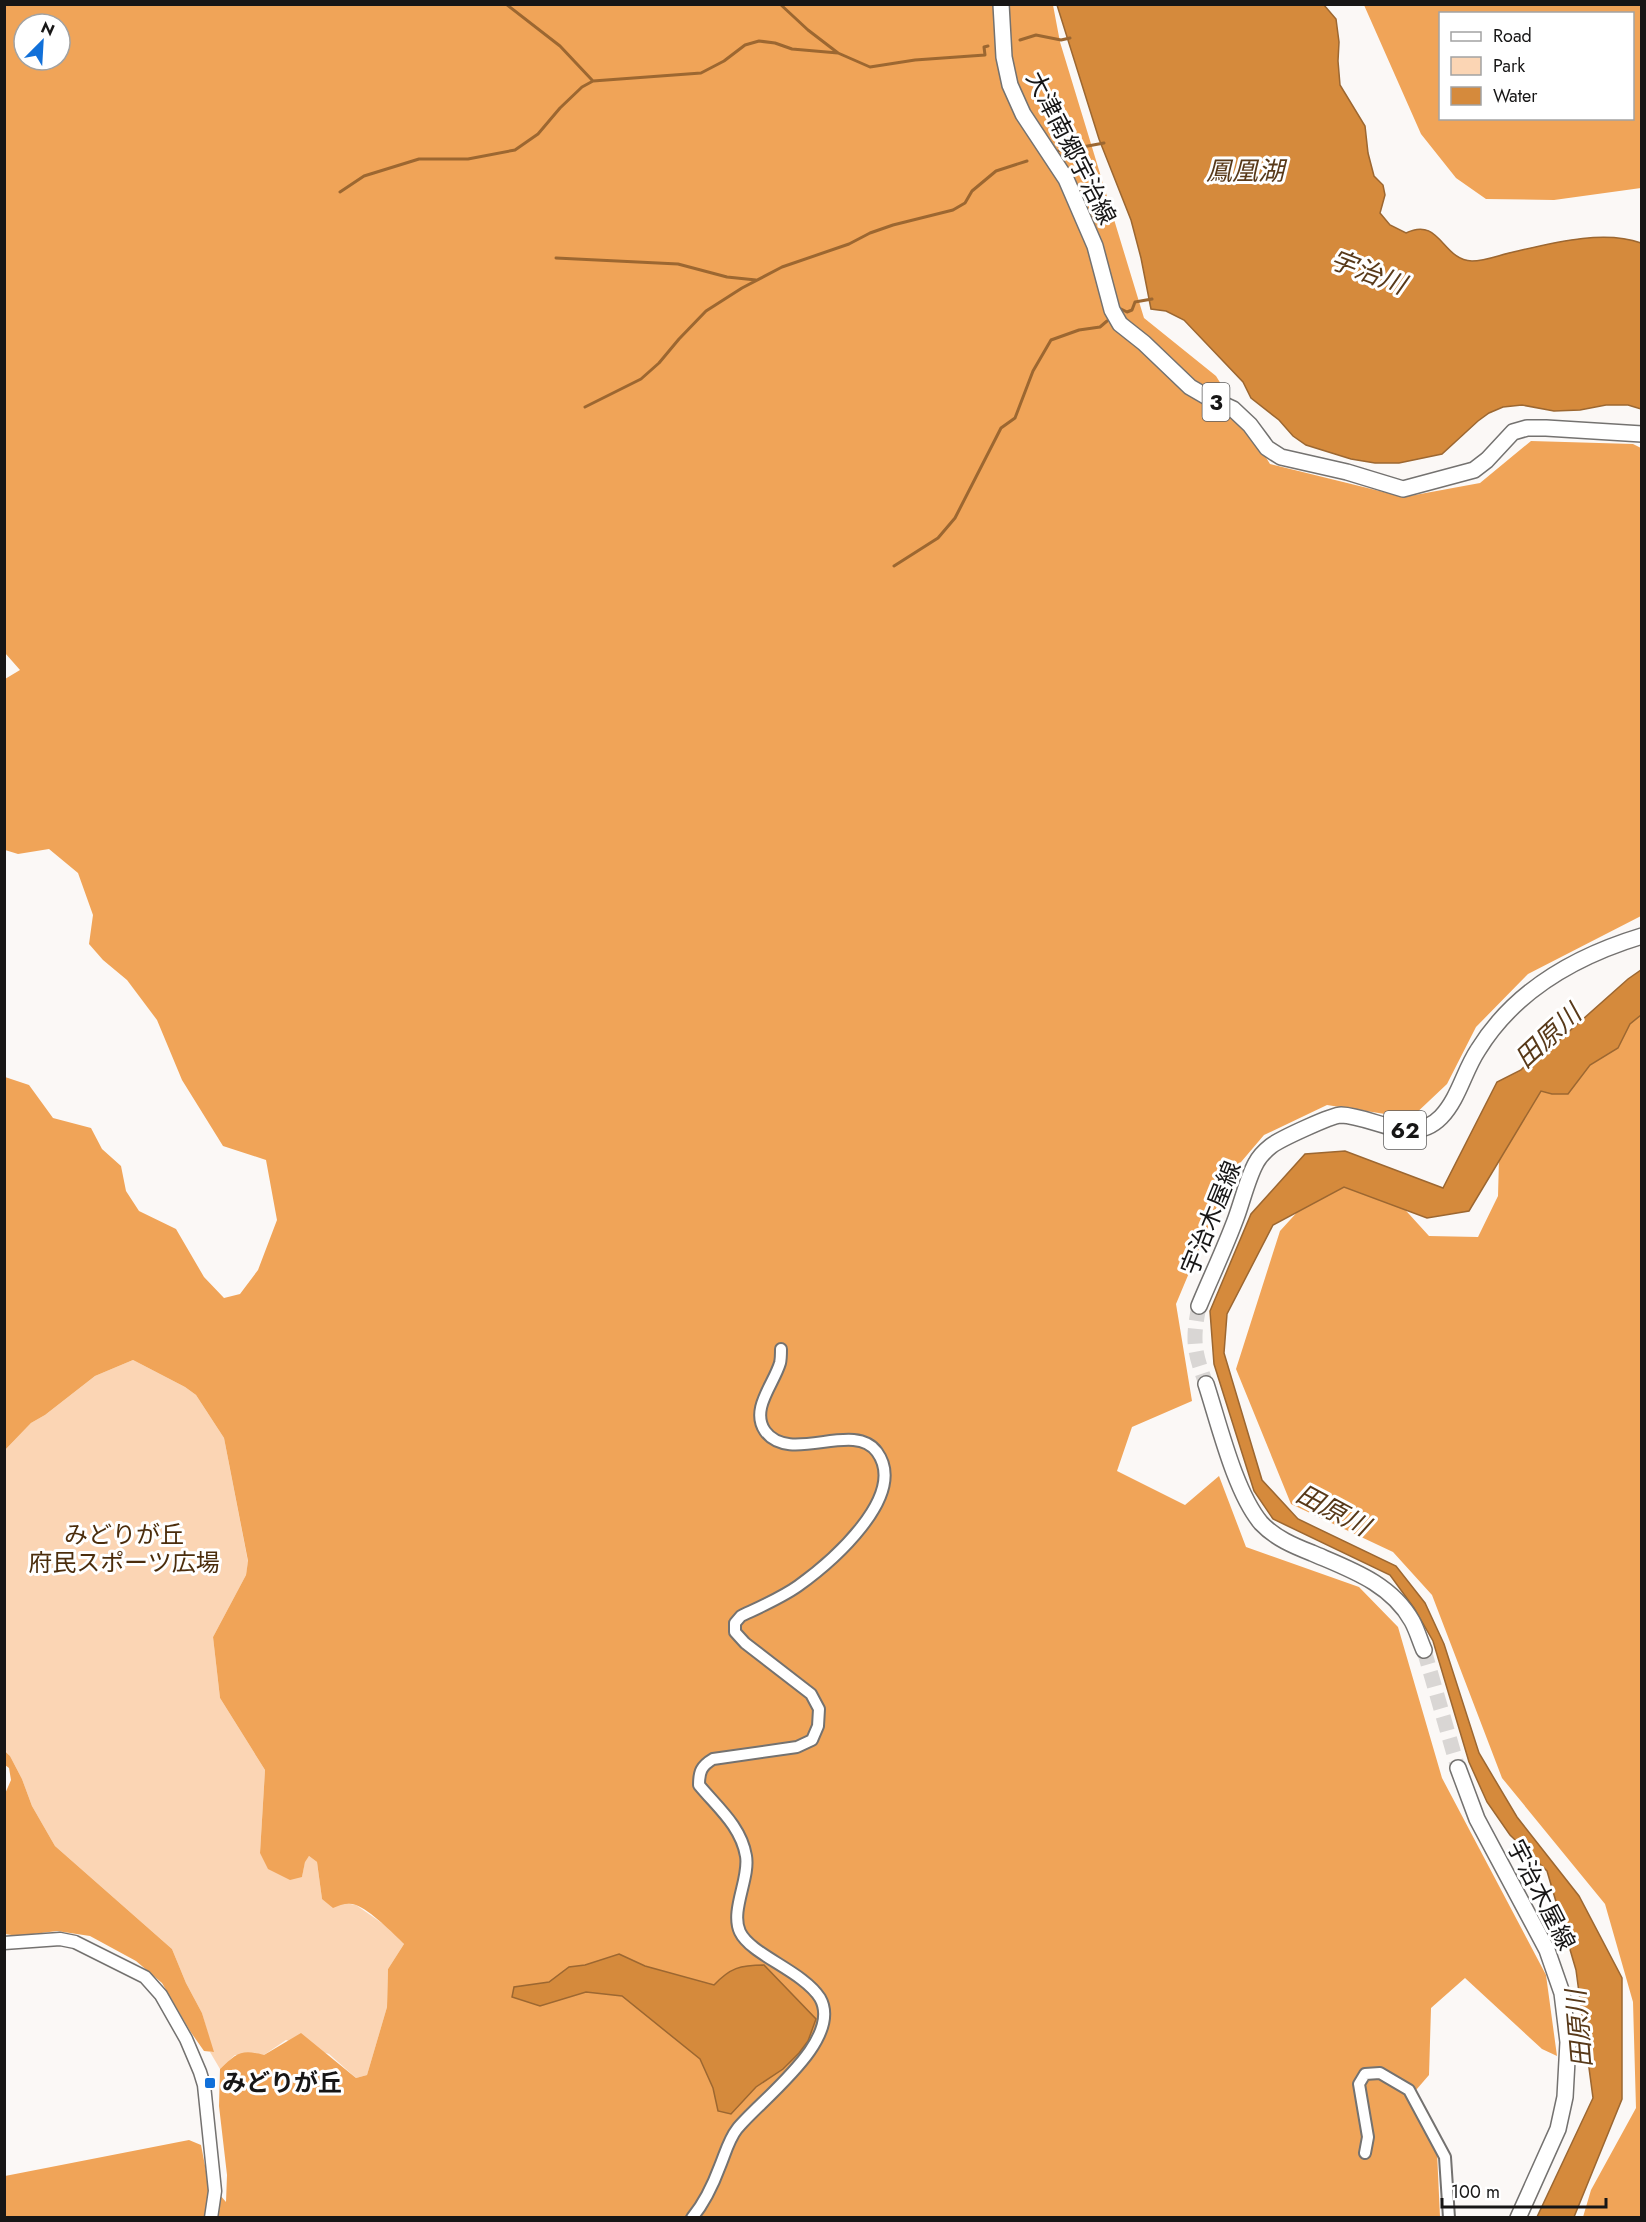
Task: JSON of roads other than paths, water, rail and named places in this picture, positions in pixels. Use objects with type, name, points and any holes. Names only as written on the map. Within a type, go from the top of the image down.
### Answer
[{"type":"main road","name":"大津南郷宇治線","points":[[1001,4],[1004,57],[1010,85],[1023,114],[1066,179],[1095,246],[1112,310],[1120,324],[1144,343],[1190,387],[1233,409],[1250,425],[1267,448],[1281,457],[1347,472],[1403,489],[1474,470],[1487,460],[1513,432],[1527,428],[1641,434]]},
{"type":"main road","name":"宇治木屋線","points":[[1198,1306],[1231,1231],[1256,1162],[1272,1145],[1339,1114],[1400,1130],[1419,1130],[1440,1118],[1457,1094],[1475,1055],[1491,1028],[1524,995],[1562,969],[1604,947],[1641,936]]},
{"type":"main road","points":[[1206,1384],[1244,1500],[1262,1524],[1278,1538],[1361,1574],[1385,1590],[1403,1607],[1413,1622],[1424,1650]]},
{"type":"main road","name":"宇治木屋線","points":[[1458,1768],[1477,1819],[1547,1950],[1562,1993],[1568,2042],[1565,2097],[1558,2129],[1518,2217]]},
{"type":"street","points":[[692,2217],[702,2205],[714,2182],[736,2129],[787,2079],[807,2054],[821,2030],[824,2012],[820,1999],[807,1983],[751,1944],[740,1933],[738,1920],[747,1858],[734,1825],[699,1785],[699,1774],[703,1766],[712,1759],[797,1747],[812,1740],[818,1726],[819,1709],[811,1694],[745,1643],[735,1632],[735,1623],[741,1616],[797,1586],[834,1556],[869,1518],[885,1484],[878,1453],[868,1444],[855,1440],[789,1444],[779,1441],[766,1432],[760,1419],[761,1406],[780,1362],[782,1349]]},
{"type":"street","points":[[4,1943],[60,1939],[75,1942],[145,1977],[161,1995],[186,2039],[204,2085],[215,2191],[211,2217]]},
{"type":"street","points":[[1365,2153],[1368,2137],[1359,2084],[1365,2074],[1380,2073],[1409,2090],[1445,2157],[1449,2217]]},
{"type":"water","name":"鳳凰湖","points":[[1057,5],[1324,5],[1336,19],[1340,85],[1365,126],[1368,153],[1374,176],[1383,185],[1385,195],[1380,213],[1390,225],[1406,233],[1417,229],[1426,230],[1434,234],[1454,254],[1472,261],[1575,239],[1610,237],[1641,243],[1641,409],[1628,405],[1554,411],[1522,405],[1503,407],[1478,421],[1442,454],[1399,463],[1375,463],[1351,459],[1306,445],[1251,398],[1243,382],[1184,320],[1166,311],[1151,309],[1131,220],[1099,139]]},
{"type":"water","points":[[1641,970],[1641,1015],[1630,1024],[1618,1048],[1590,1065],[1568,1094],[1541,1091],[1469,1211],[1427,1218],[1344,1187],[1273,1225],[1227,1314],[1224,1353],[1262,1480],[1298,1519],[1396,1566],[1425,1603],[1444,1644],[1479,1753],[1517,1817],[1579,1896],[1622,1978],[1622,2099],[1574,2217],[1537,2217],[1593,2098],[1576,1970],[1547,1871],[1510,1835],[1487,1802],[1469,1762],[1433,1641],[1414,1608],[1390,1575],[1273,1519],[1254,1491],[1214,1364],[1210,1311],[1251,1214],[1305,1154],[1345,1151],[1443,1188],[1497,1082],[1521,1070],[1535,1055],[1555,1044]]},
{"type":"water","points":[[619,1954],[645,1966],[714,1985],[736,1969],[764,1965],[816,2019],[808,2041],[783,2069],[756,2087],[731,2114],[718,2111],[713,2088],[700,2059],[622,1996],[586,1992],[540,2006],[512,1997],[514,1987],[549,1982],[569,1967],[585,1965]]},
{"type":"waterway","points":[[506,4],[560,46],[592,80]]},
{"type":"waterway","points":[[780,4],[838,53]]},
{"type":"waterway","points":[[1020,40],[1036,35],[1061,40],[1070,38]]},
{"type":"waterway","points":[[340,192],[364,176],[419,159],[468,159],[515,150],[538,134],[560,108],[582,87],[593,81],[701,73],[724,61],[745,45],[759,41],[775,43],[792,49],[838,53],[870,67],[915,60],[985,55],[984,47],[988,46]]},
{"type":"waterway","points":[[1058,151],[1073,144],[1077,148],[1104,143]]},
{"type":"waterway","points":[[585,407],[641,379],[659,363],[706,311],[742,288],[782,267],[849,244],[870,233],[953,210],[965,203],[972,191],[996,171],[1027,161]]},
{"type":"waterway","points":[[556,258],[678,264],[727,277],[756,280]]},
{"type":"waterway","points":[[1121,309],[1127,312],[1132,310],[1135,302],[1152,299]]},
{"type":"waterway","points":[[894,566],[938,538],[955,518],[1001,428],[1015,418],[1033,371],[1051,340],[1079,330],[1100,327],[1107,321]]},
{"type":"tunnel","points":[[1199,1306],[1195,1346],[1206,1384]]},
{"type":"tunnel","points":[[1424,1650],[1458,1768]]},
{"type":"place","name":"みどりが丘","points":[[210,2083]]},
{"type":"water label","name":"宇治川","points":[[1368,272]]},
{"type":"water label","name":"田原川","points":[[1548,1036]]},
{"type":"water label","name":"田原川","points":[[1333,1510]]},
{"type":"water label","name":"田原川","points":[[1579,2029]]},
{"type":"park label","name":"みどりが丘 府民スポーツ広場","points":[[124,1549]]}]
